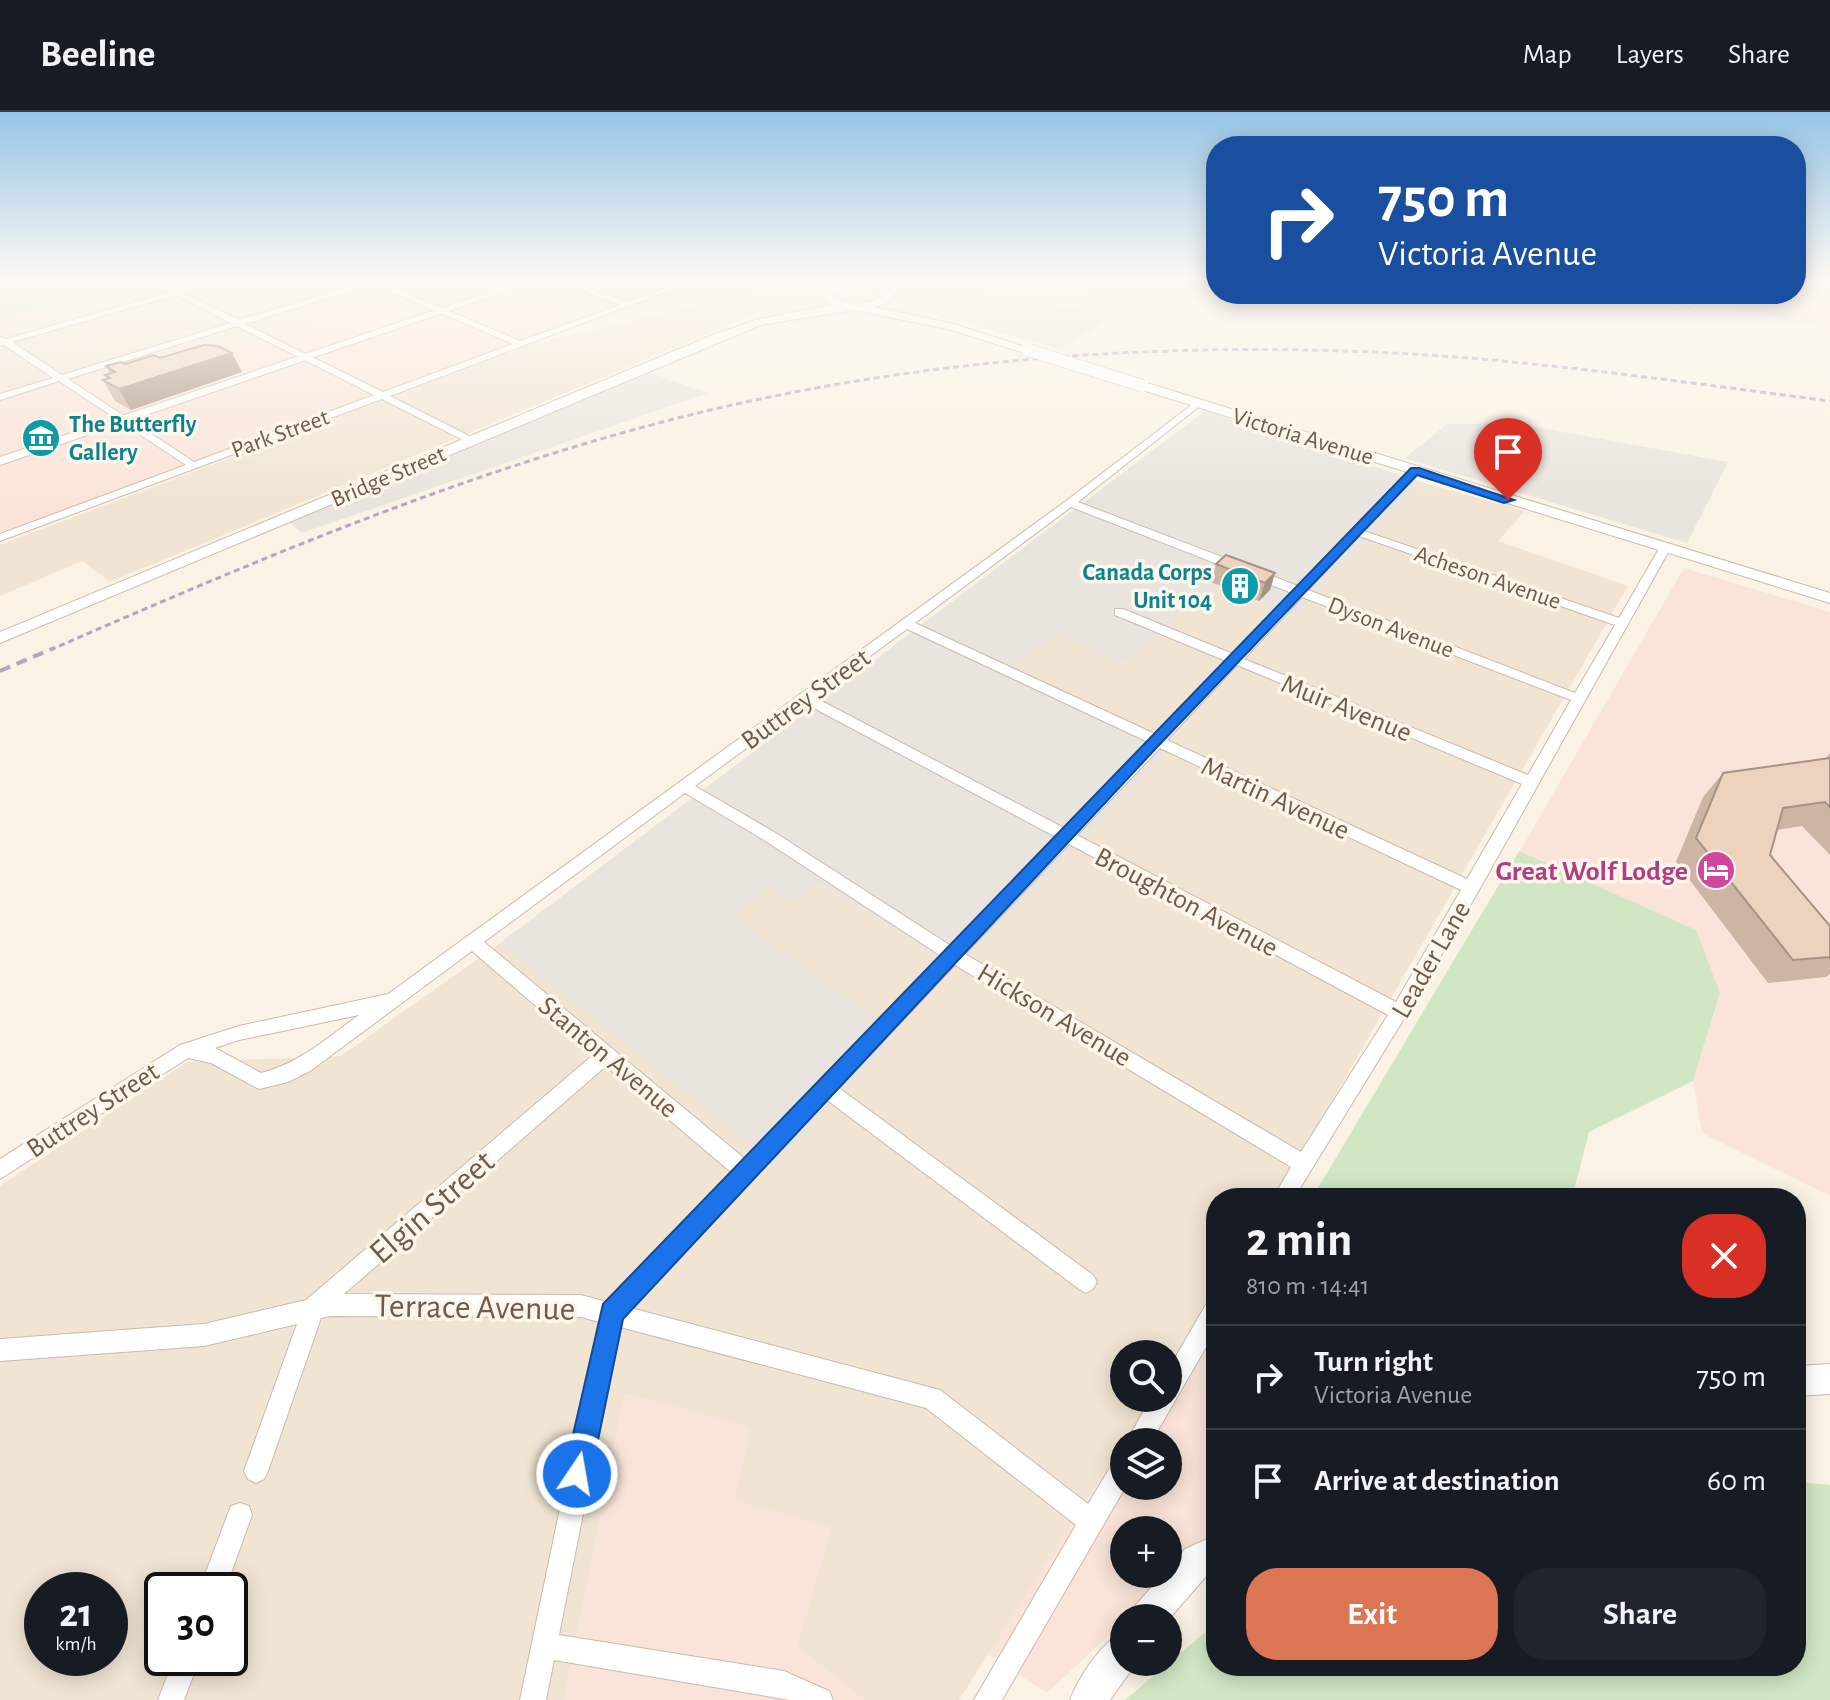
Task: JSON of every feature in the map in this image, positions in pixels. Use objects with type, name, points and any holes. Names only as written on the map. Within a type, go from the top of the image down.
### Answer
[{"type":"main road","name":"Bridge Street","points":[[0,638],[679,353]]},
{"type":"main road","name":"Victoria Avenue","points":[[1038,353],[1830,598]]},
{"type":"main road","points":[[1806,1380],[1830,1379]]},
{"type":"main road","points":[[1159,1604],[1197,1561],[1206,1557]]},
{"type":"main road","points":[[1088,1700],[1110,1669]]},
{"type":"street","points":[[21,353],[192,465]]},
{"type":"street","points":[[0,397],[141,353]]},
{"type":"street","points":[[296,353],[472,441]]},
{"type":"street","points":[[0,461],[319,353]]},
{"type":"street","name":"Park Street","points":[[0,538],[494,353]]},
{"type":"street","name":"Buttrey Street","points":[[186,1050],[215,1056],[254,1080],[277,1078],[304,1065],[907,624],[1198,403]]},
{"type":"street","points":[[533,1700],[612,1313],[1155,740],[1415,471]]},
{"type":"street","name":"Dyson Avenue","points":[[1070,503],[1577,698]]},
{"type":"street","name":"Acheson Avenue","points":[[1357,532],[1619,622]]},
{"type":"street","name":"Leader Lane","points":[[1289,1188],[1472,888],[1619,622],[1664,549]]},
{"type":"street","name":"Muir Avenue","points":[[1119,612],[1532,782]]},
{"type":"street","name":"Martin Avenue","points":[[907,624],[1472,888]]},
{"type":"street","name":"Broughton Avenue","points":[[805,698],[1399,1012]]},
{"type":"street","name":"Hickson Avenue","points":[[685,786],[769,836],[924,938],[1303,1164]]},
{"type":"street","name":"Stanton Avenue","points":[[472,942],[745,1171]]},
{"type":"street","name":"Buttrey Street","points":[[0,1170],[186,1050],[239,1033],[367,1007],[408,989]]},
{"type":"street","name":"Elgin Street","points":[[256,1471],[314,1306],[607,1054]]},
{"type":"street","points":[[825,1088],[1086,1282]]},
{"type":"street","name":"Terrace Avenue","points":[[0,1350],[204,1335],[314,1306],[566,1305],[612,1313],[932,1398],[1091,1522]]},
{"type":"street","points":[[1182,1367],[1206,1326]]},
{"type":"street","points":[[987,1700],[1110,1490]]},
{"type":"street","points":[[219,1572],[240,1515]]},
{"type":"street","points":[[544,1645],[784,1684],[820,1700]]},
{"type":"street","points":[[171,1700],[180,1676]]},
{"type":"shaded area","points":[[0,353],[210,353],[198,357],[0,402]]},
{"type":"shaded area","points":[[155,353],[191,353],[198,357],[210,353],[485,353],[0,534],[0,402]]},
{"type":"shaded area","points":[[507,353],[661,353],[110,582],[82,561],[0,596],[0,545]]},
{"type":"shaded area","points":[[647,372],[708,393],[302,533],[290,523]]},
{"type":"shaded area","points":[[1205,411],[1421,482],[1295,616],[1211,586],[1125,664],[1057,634],[1010,667],[1175,745],[958,968],[818,883],[794,903],[769,887],[733,917],[899,1034],[777,1165],[500,943]]},
{"type":"shaded area","points":[[1447,424],[1520,424],[1728,462],[1687,543],[1405,458]]},
{"type":"shaded area","points":[[1421,482],[1525,511],[1498,541],[1628,586],[1282,1188],[1206,1188],[1206,1311],[1182,1350],[1182,1340],[1110,1340],[1110,1412],[1143,1412],[1133,1428],[1110,1428],[1110,1464],[959,1700],[864,1700],[797,1646],[733,1501],[750,1427],[625,1394],[564,1700],[0,1700],[0,1186],[187,1062],[341,1056],[500,943],[777,1165],[733,917],[769,887],[818,883],[958,968],[1010,667],[1057,634],[1125,664],[1211,586],[1295,616]]},
{"type":"shaded area","points":[[1684,568],[1830,612],[1830,1196],[1702,1133],[1693,1081],[1720,994],[1520,851]]},
{"type":"shaded area","points":[[1206,1312],[1206,1544],[1182,1567],[1182,1516],[1110,1516],[1110,1588],[1159,1588],[1142,1604],[1110,1604],[1110,1634],[1047,1693],[988,1654],[1110,1462],[1110,1500],[1182,1500],[1182,1428],[1132,1428],[1142,1412],[1182,1412],[1182,1349]]},
{"type":"shaded area","points":[[625,1394],[751,1427],[734,1500],[832,1527],[797,1646],[864,1700],[564,1700]]},
{"type":"green space","points":[[1519,851],[1696,930],[1720,993],[1693,1081],[1589,1132],[1575,1188],[1318,1188]]},
{"type":"green space","points":[[1806,1483],[1830,1485],[1830,1700],[1125,1700],[1153,1676],[1182,1676],[1182,1652],[1206,1631],[1206,1676],[1806,1676]]},
{"type":"building","points":[[177,353],[232,353],[119,389],[103,380],[110,378],[105,375],[115,372],[106,366],[154,355],[160,358]]},
{"type":"building","points":[[1226,555],[1275,573],[1265,583],[1216,564]]},
{"type":"building","points":[[1830,758],[1830,807],[1825,802],[1783,808],[1770,855],[1830,926],[1830,957],[1793,960],[1696,838],[1723,773]]},
{"type":"railway","points":[[50,650],[377,514],[544,456],[629,431],[715,409],[891,376],[980,364],[1122,353]]},
{"type":"railway","points":[[1386,353],[1529,364],[1830,401]]},
{"type":"railway","points":[[0,671],[54,648]]},
{"type":"place","name":"The Butterfly Gallery","points":[[41,438]]},
{"type":"place","name":"Canada Corps Unit 104","points":[[1240,586]]},
{"type":"place","name":"Great Wolf Lodge","points":[[1716,870]]},
{"type":"route","points":[[577,1474],[612,1313],[1155,740],[1415,471],[1508,500]]}]
